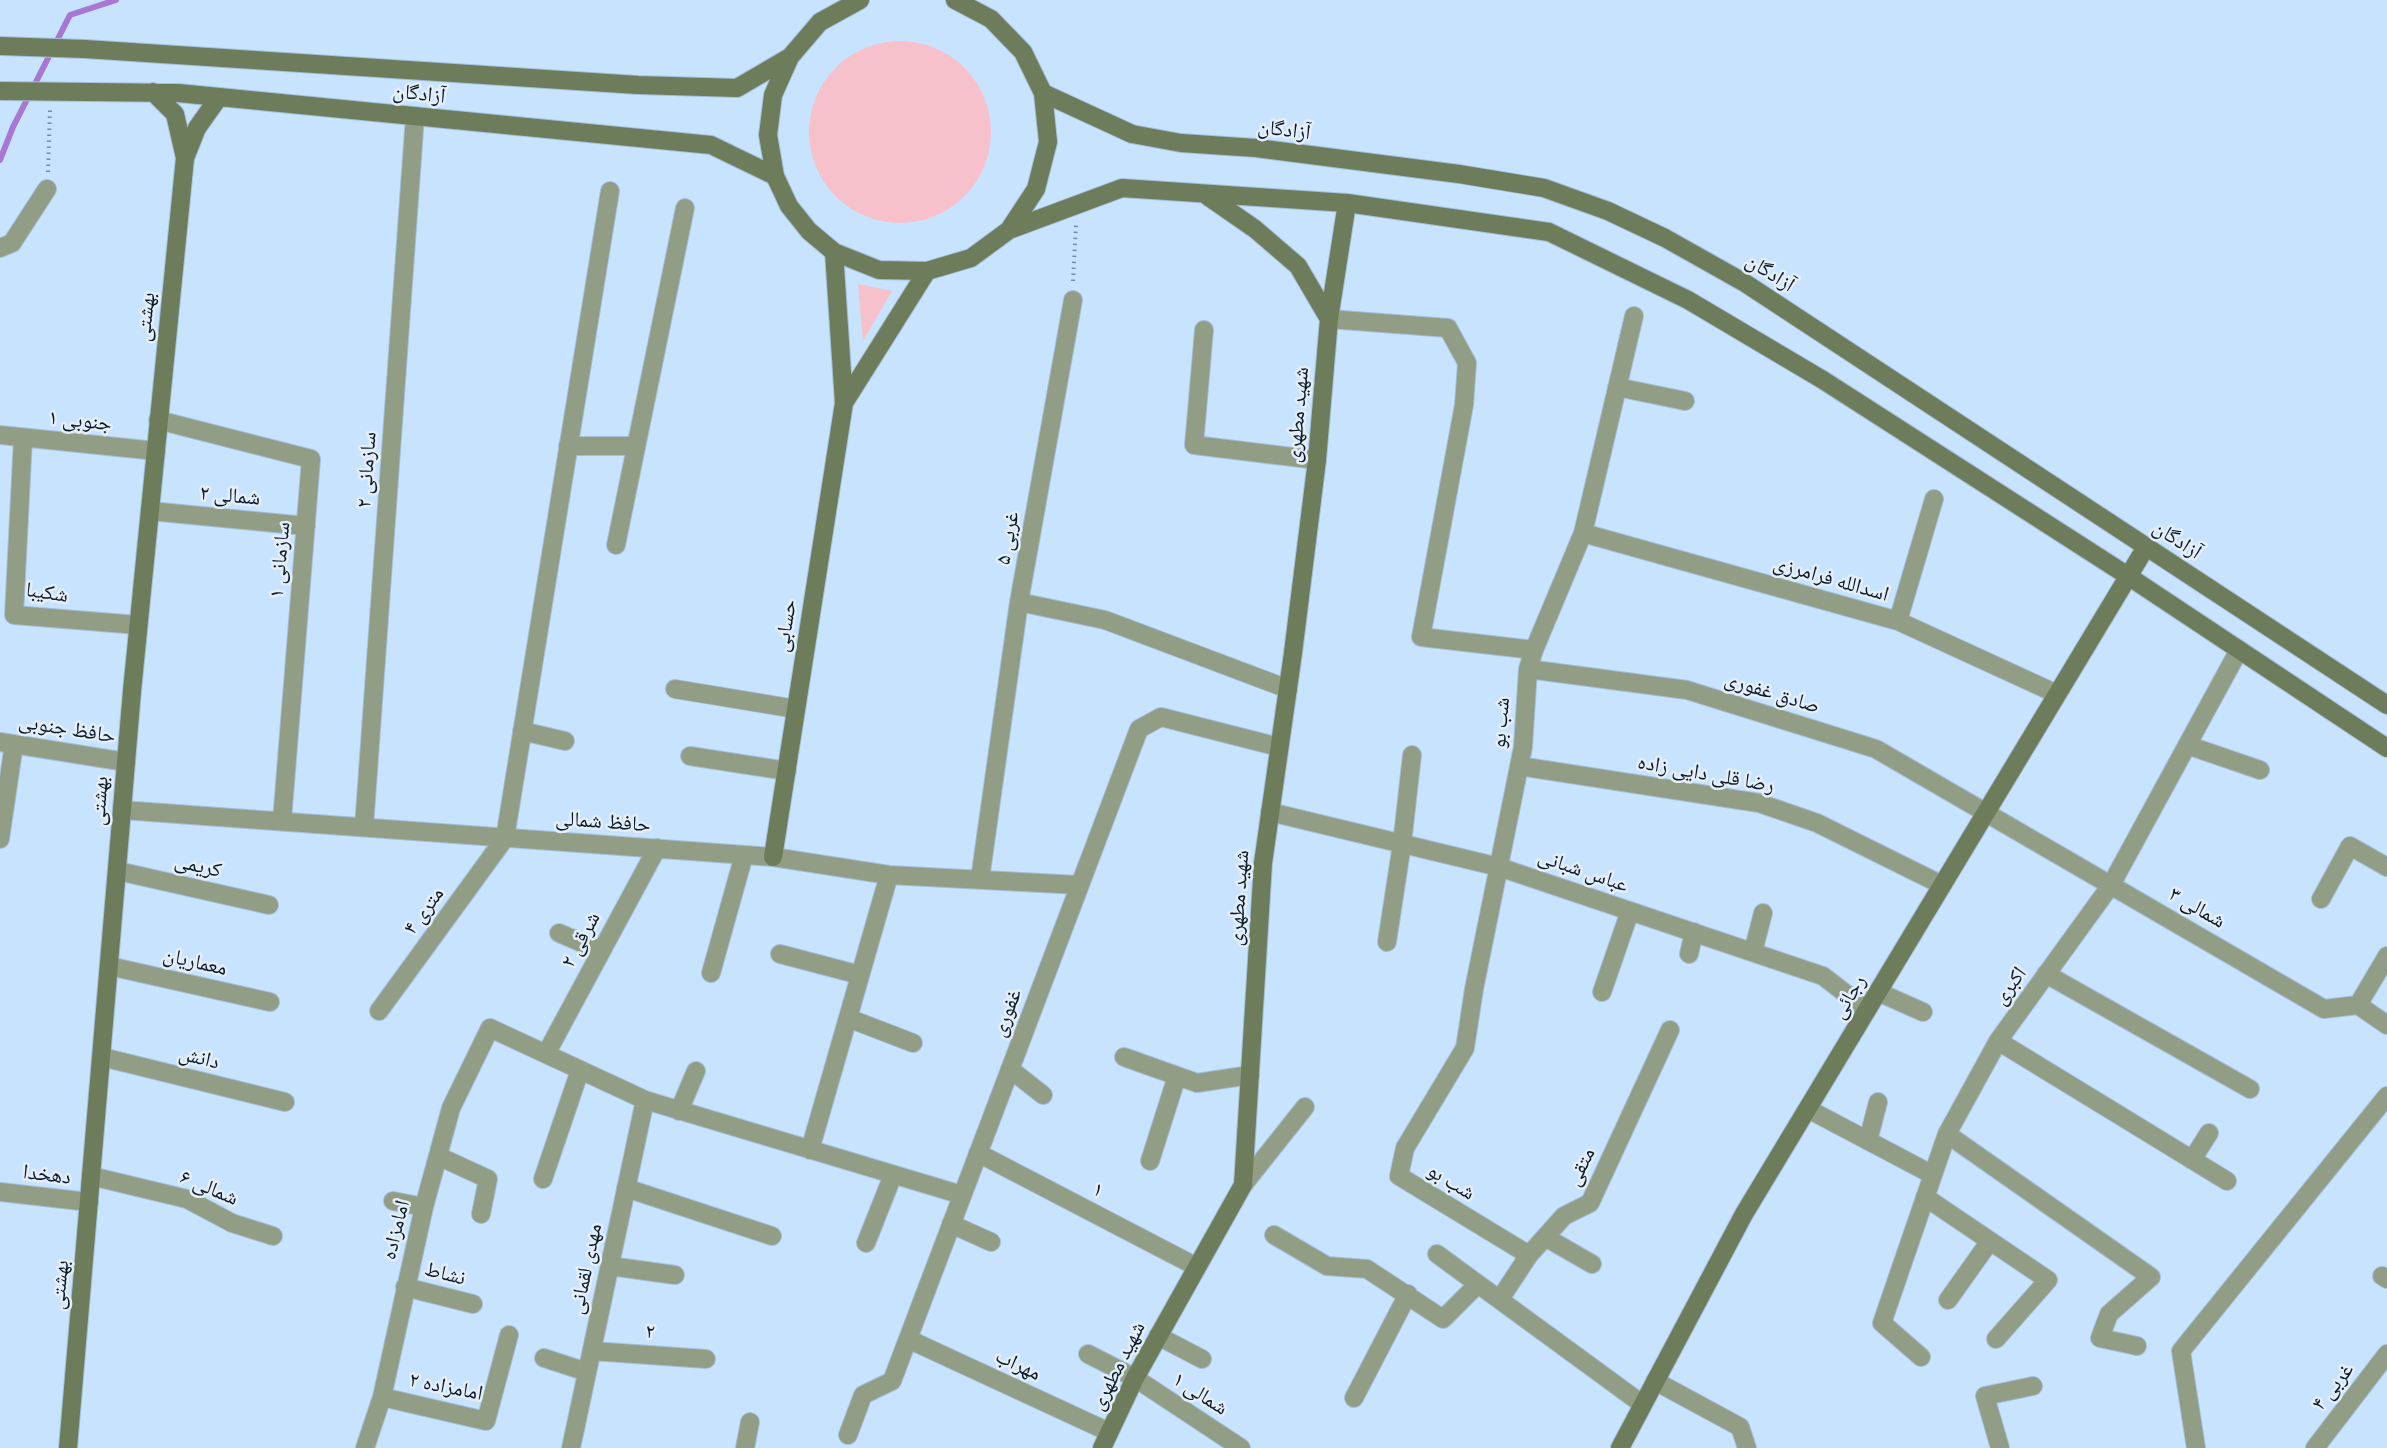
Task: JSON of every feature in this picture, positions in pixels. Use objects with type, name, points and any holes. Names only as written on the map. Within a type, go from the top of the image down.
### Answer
[{"type":"main road","points":[[860,0],[820,22],[790,57],[773,94],[768,135],[775,176],[789,206],[809,231],[834,252],[879,270],[927,271],[971,258],[1009,230],[1122,189],[1347,203],[1549,232],[1688,300],[1823,380],[2128,576],[2387,748]]},
{"type":"main road","points":[[955,0],[991,19],[1023,52],[1043,93],[1048,142],[1039,180],[1036,189],[1009,230]]},
{"type":"main road","points":[[7,46],[85,49],[638,85],[737,88],[790,57]]},
{"type":"main road","name":"آزادگان","points":[[4,91],[153,92],[219,97],[711,145],[775,176]]},
{"type":"main road","points":[[153,92],[175,114],[185,158]]},
{"type":"main road","name":"آزادگان","points":[[1043,93],[1132,134],[1181,143],[1256,148],[1459,174],[1544,188],[1608,211],[1665,238],[1745,283],[2387,705]]},
{"type":"main road","points":[[185,158],[197,128],[219,97]]},
{"type":"main road","name":"بهشتی","points":[[68,1448],[138,625],[185,158]]},
{"type":"main road","points":[[1204,194],[1255,229],[1298,266],[1329,319]]},
{"type":"main road","name":"شهید مطهری","points":[[1106,1440],[1135,1378],[1243,1185],[1263,863],[1317,460],[1329,319],[1347,203]]},
{"type":"main road","name":"حسابی","points":[[773,857],[844,403],[834,252]]},
{"type":"main road","name":"حسابی","points":[[844,403],[927,271]]},
{"type":"main road","name":"رجائی","points":[[1620,1448],[1744,1214],[2146,547]]},
{"type":"street","name":"سازمانی ۲","points":[[364,827],[415,116]]},
{"type":"street","points":[[0,248],[12,243],[48,189]]},
{"type":"street","points":[[505,838],[610,191]]},
{"type":"street","points":[[616,545],[685,208]]},
{"type":"street","name":"۵ غربی","points":[[980,879],[1019,602],[1073,300]]},
{"type":"street","name":"شب بو","points":[[1529,1255],[1399,1176],[1405,1148],[1465,1048],[1474,989],[1523,747],[1528,669],[1582,532],[1634,316]]},
{"type":"street","points":[[1329,319],[1448,328],[1467,363],[1464,405],[1421,637],[1534,650]]},
{"type":"street","points":[[1204,330],[1194,445],[1317,460]]},
{"type":"street","points":[[1617,387],[1685,401]]},
{"type":"street","name":"سازمانی ۱","points":[[158,420],[311,459],[282,821]]},
{"type":"street","name":"۱ جنوبی","points":[[0,435],[156,451]]},
{"type":"street","name":"شکیبا","points":[[23,438],[14,615],[138,625]]},
{"type":"street","points":[[568,446],[636,446]]},
{"type":"street","points":[[1898,621],[1934,499]]},
{"type":"street","name":"شمالی ۲","points":[[150,512],[306,526]]},
{"type":"street","name":"اسدالله فرامرزی","points":[[1582,532],[1898,621],[2057,694]]},
{"type":"street","points":[[1019,602],[1105,620],[1288,689]]},
{"type":"street","name":"اکبری","points":[[1921,1357],[1882,1323],[1947,1134],[1998,1041],[2111,885],[2239,650]]},
{"type":"street","name":"صادق غفوری","points":[[1528,669],[1687,690],[1876,749],[1987,812]]},
{"type":"street","points":[[675,690],[796,709]]},
{"type":"street","name":"غفوری","points":[[848,1435],[863,1395],[892,1380],[1138,729],[1161,717],[1279,747]]},
{"type":"street","points":[[522,731],[565,741]]},
{"type":"street","points":[[0,839],[7,743]]},
{"type":"street","name":"حافظ جنوبی","points":[[7,743],[126,762]]},
{"type":"street","points":[[2187,745],[2260,770]]},
{"type":"street","points":[[1387,942],[1402,844],[1412,755]]},
{"type":"street","points":[[690,756],[787,771]]},
{"type":"street","name":"رضا قلی دایی زاده","points":[[1519,766],[1759,803],[1817,823],[1942,885]]},
{"type":"street","name":"حافظ شمالی","points":[[122,810],[773,857],[889,874],[1079,885]]},
{"type":"street","name":"عباس شبانی","points":[[1270,812],[1499,867],[1823,976],[1867,1010]]},
{"type":"street","name":"۳ شمالی","points":[[1987,812],[2324,1009],[2358,1005]]},
{"type":"street","name":"۴ متری","points":[[379,1011],[505,838]]},
{"type":"street","points":[[2321,899],[2350,846],[2387,867]]},
{"type":"street","name":"۲ شرقی","points":[[546,1054],[657,848]]},
{"type":"street","points":[[711,973],[744,855]]},
{"type":"street","name":"کریمی","points":[[118,872],[269,905]]},
{"type":"street","points":[[810,1150],[889,874]]},
{"type":"street","points":[[1602,992],[1630,911]]},
{"type":"street","points":[[1753,952],[1763,913]]},
{"type":"street","points":[[559,933],[601,951]]},
{"type":"street","points":[[1689,954],[1694,933]]},
{"type":"street","points":[[780,954],[860,975]]},
{"type":"street","points":[[2387,956],[2358,1005],[2387,1026]]},
{"type":"street","name":"معماریان","points":[[109,966],[270,1002]]},
{"type":"street","points":[[2046,974],[2250,1089]]},
{"type":"street","points":[[1878,992],[1923,1012]]},
{"type":"street","points":[[848,1018],[914,1043]]},
{"type":"street","name":"امامزاده","points":[[365,1448],[382,1397],[424,1207],[452,1108],[490,1028],[546,1054]]},
{"type":"street","name":"متقی","points":[[1500,1299],[1529,1255],[1564,1216],[1590,1203],[1670,1030]]},
{"type":"street","points":[[1998,1041],[2227,1181]]},
{"type":"street","points":[[546,1054],[645,1100],[962,1195]]},
{"type":"street","name":"دانش","points":[[102,1057],[285,1102]]},
{"type":"street","points":[[1124,1057],[1197,1083],[1250,1075]]},
{"type":"street","points":[[1010,1069],[1043,1095]]},
{"type":"street","points":[[543,1179],[580,1070]]},
{"type":"street","points":[[679,1111],[696,1071]]},
{"type":"street","points":[[1150,1161],[1177,1076]]},
{"type":"street","points":[[2196,1448],[2181,1351],[2387,1096]]},
{"type":"street","name":"مهدی لقمانی","points":[[571,1448],[645,1100]]},
{"type":"street","points":[[1868,1141],[1878,1102]]},
{"type":"street","points":[[1243,1185],[1305,1107]]},
{"type":"street","points":[[1808,1109],[1933,1175]]},
{"type":"street","points":[[2193,1160],[2209,1133]]},
{"type":"street","points":[[1947,1134],[2151,1277],[2109,1314],[2100,1338],[2137,1346]]},
{"type":"street","name":"۱","points":[[978,1153],[1197,1267]]},
{"type":"street","points":[[438,1156],[488,1179],[481,1214]]},
{"type":"street","points":[[866,1243],[893,1175]]},
{"type":"street","name":"شمالی ۶","points":[[92,1176],[187,1199],[231,1223],[273,1236]]},
{"type":"street","points":[[626,1188],[772,1236]]},
{"type":"street","name":"دهخدا","points":[[0,1192],[89,1202]]},
{"type":"street","points":[[1925,1197],[2048,1280],[1996,1339]]},
{"type":"street","points":[[393,1201],[424,1207]]},
{"type":"street","points":[[951,1224],[991,1242]]},
{"type":"street","points":[[1274,1235],[1327,1266],[1367,1269],[1443,1319],[1478,1284]]},
{"type":"street","points":[[1545,1237],[1592,1264]]},
{"type":"street","points":[[1948,1300],[1990,1241]]},
{"type":"street","points":[[1437,1254],[1642,1404]]},
{"type":"street","points":[[610,1266],[675,1275]]},
{"type":"street","name":"نشاط","points":[[405,1287],[473,1304]]},
{"type":"street","points":[[1354,1398],[1408,1294]]},
{"type":"street","name":"امامزاده ۲","points":[[382,1397],[486,1421],[509,1335]]},
{"type":"street","points":[[1158,1336],[1202,1359]]},
{"type":"street","name":"مهراب","points":[[908,1339],[1106,1440]]},
{"type":"street","name":"۲","points":[[592,1351],[706,1359]]},
{"type":"street","name":"۱ شمالی","points":[[1088,1354],[1135,1378],[1241,1448]]},
{"type":"street","name":"۴ غربی","points":[[2315,1448],[2387,1354]]},
{"type":"street","points":[[544,1358],[587,1372]]},
{"type":"street","points":[[1655,1381],[1740,1426],[1748,1448]]},
{"type":"street","points":[[2000,1448],[1985,1396],[2033,1386]]},
{"type":"street","points":[[745,1448],[750,1422]]},
{"type":"path","points":[[48,189],[51,91]]},
{"type":"path","points":[[1073,300],[1076,204]]},
{"type":"shaded area","points":[[900,41],[935,48],[951,56],[964,68],[976,81],[984,97],[991,132],[984,167],[976,183],[964,196],[951,208],[935,216],[900,223],[865,216],[849,208],[836,196],[824,183],[816,167],[809,132],[816,97],[824,81],[836,68],[849,56],[865,48]]},
{"type":"shaded area","points":[[858,284],[892,291],[863,341]]},
{"type":"waterway","points":[[0,160],[13,127],[70,15],[116,0]]}]
